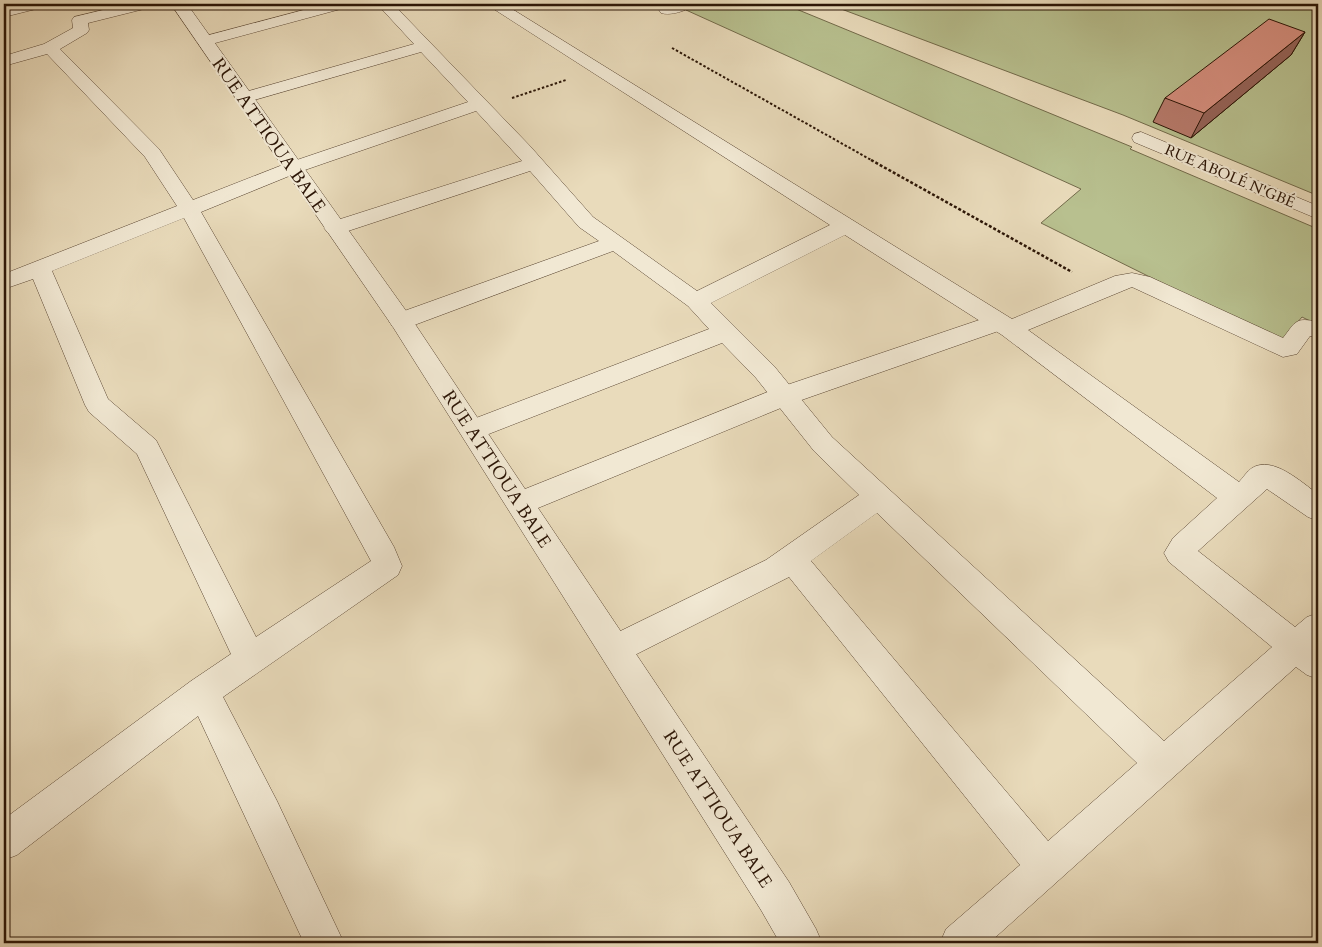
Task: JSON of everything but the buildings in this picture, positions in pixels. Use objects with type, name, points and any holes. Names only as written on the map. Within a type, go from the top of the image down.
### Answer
[{"type":"street","points":[[4,12],[39,4]]},
{"type":"street","points":[[4,61],[50,48],[81,30],[80,20],[147,4]]},
{"type":"street","name":"RUE ATTIOUA BALE","points":[[179,4],[292,168],[401,321],[775,896],[802,943]]},
{"type":"street","points":[[204,41],[343,4]]},
{"type":"street","points":[[385,4],[534,162],[586,222],[696,301],[765,372],[823,444],[1162,764]]},
{"type":"street","points":[[494,4],[1004,326],[1238,496]]},
{"type":"street","points":[[666,10],[686,4]]},
{"type":"street","points":[[244,98],[425,46]]},
{"type":"street","points":[[4,842],[203,692],[387,566],[384,556],[189,209],[152,153],[50,48]]},
{"type":"street","points":[[4,282],[292,168],[482,106]]},
{"type":"street","name":"RUE ABOLÉ N'GBÉ","points":[[1142,138],[1318,213]]},
{"type":"street","points":[[335,228],[534,162]]},
{"type":"street","points":[[696,301],[846,226]]},
{"type":"street","points":[[401,321],[615,243]]},
{"type":"street","points":[[40,268],[98,405],[147,447],[250,659]]},
{"type":"street","points":[[520,502],[784,396],[1004,326],[1123,281],[1142,282],[1283,348],[1288,348],[1304,326],[1318,330]]},
{"type":"street","points":[[472,430],[726,332]]},
{"type":"street","points":[[960,943],[1162,764],[1311,646],[1179,553],[1183,547],[1238,496],[1246,493],[1262,476],[1269,476],[1318,509]]},
{"type":"street","points":[[615,650],[777,569],[879,496]]},
{"type":"street","points":[[791,559],[834,608],[1046,868]]},
{"type":"street","points":[[203,692],[264,814],[324,943]]},
{"type":"path","points":[[672,48],[1104,289]]},
{"type":"path","points":[[482,106],[598,70]]},
{"type":"green space","points":[[707,4],[784,4],[1132,147],[1130,149],[1318,229],[1318,325],[1302,317],[1281,342],[1041,223],[1081,189],[686,10]]},
{"type":"green space","points":[[828,4],[1318,4],[1318,190],[1314,194],[1123,115]]}]
